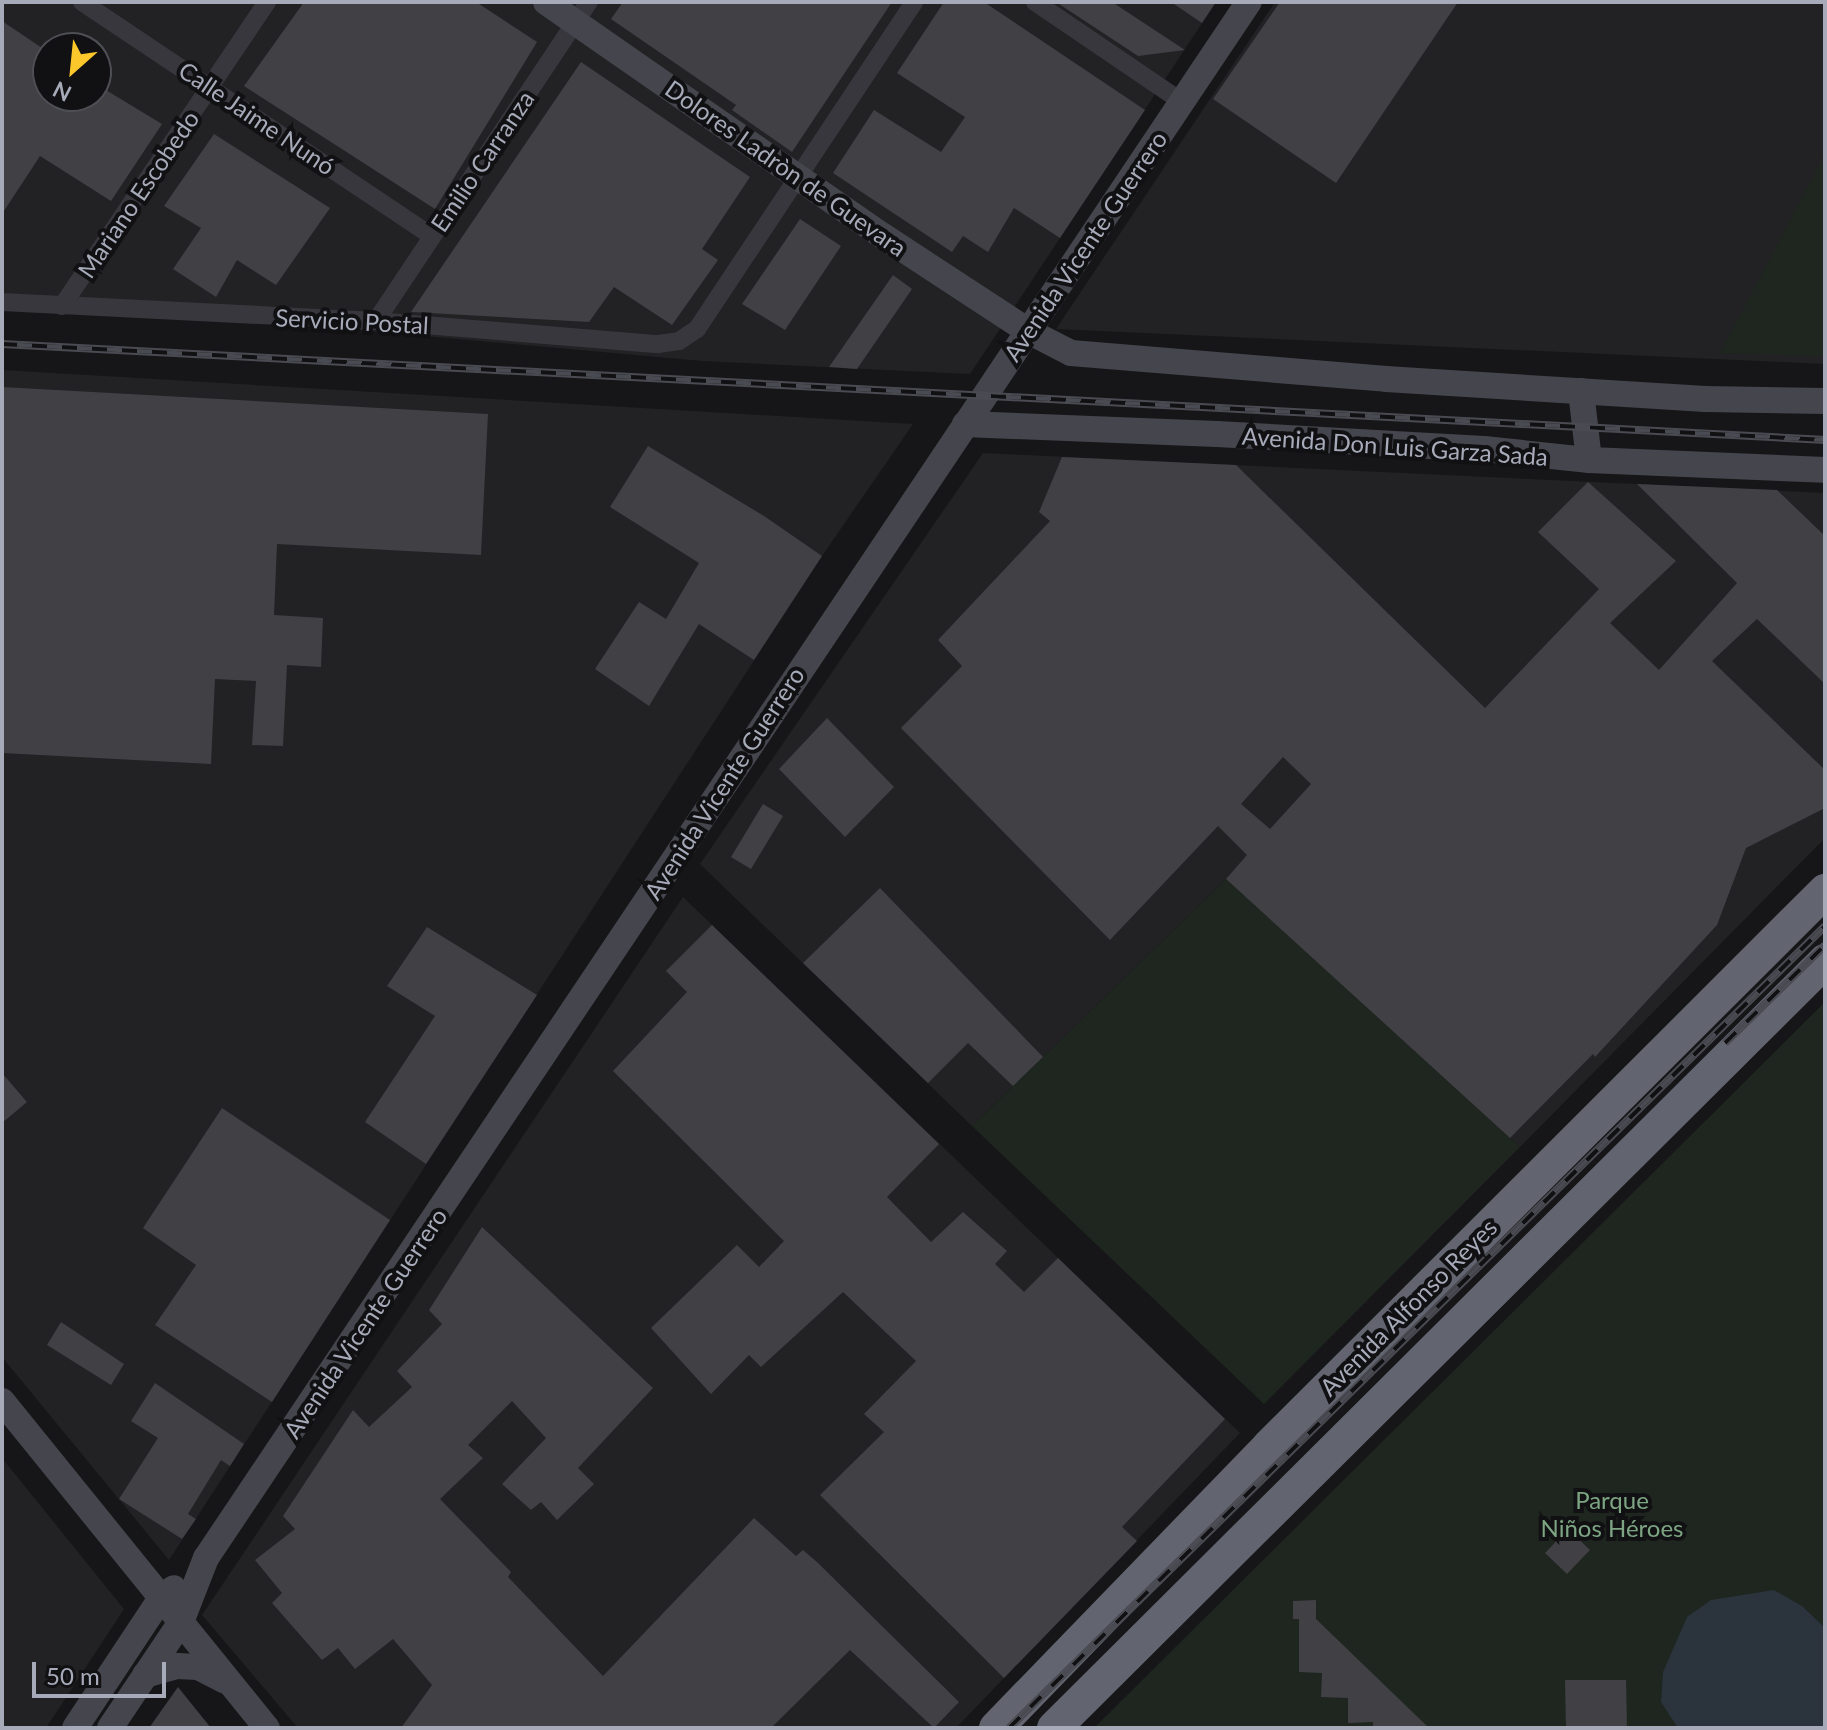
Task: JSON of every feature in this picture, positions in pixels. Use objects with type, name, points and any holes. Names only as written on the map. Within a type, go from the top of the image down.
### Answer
[{"type":"highway","points":[[1703,1011],[1707,992],[1717,977],[1825,864]]},
{"type":"highway","name":"Avenida Alfonso Reyes","points":[[996,1728],[1247,1469],[1815,902]]},
{"type":"highway","name":"Avenida Alfonso Reyes","points":[[1054,1728],[1825,961]]},
{"type":"highway","points":[[1675,1109],[1715,1093],[1825,985]]},
{"type":"highway","points":[[1080,1642],[1162,1620]]},
{"type":"street","name":"Calle Jaime Nunó","points":[[82,2],[431,236]]},
{"type":"street","name":"Mariano Escobedo","points":[[62,306],[267,2]]},
{"type":"street","name":"Dolores Ladròn de Guevara","points":[[546,2],[582,12],[800,177],[1028,331]]},
{"type":"street","points":[[800,177],[914,2]]},
{"type":"street","points":[[1035,2],[1182,102]]},
{"type":"street","name":"Avenida Vicente Guerrero","points":[[110,1728],[181,1622],[201,1567],[1249,2]]},
{"type":"street","name":"Emilio Carranza","points":[[376,321],[582,12]]},
{"type":"street","name":"Servicio Postal","points":[[2,302],[376,321],[658,344],[679,341],[697,329],[800,177]]},
{"type":"street","points":[[1028,331],[1054,346],[1094,356],[1581,391],[1825,401]]},
{"type":"street","points":[[1581,391],[1589,460]]},
{"type":"street","name":"Avenida Don Luis Garza Sada","points":[[965,424],[1233,435],[1484,449],[1589,460],[1825,470]]},
{"type":"street","points":[[2,1401],[267,1728]]},
{"type":"street","name":"Avenida Vicente Guerrero","points":[[75,1728],[161,1598],[201,1567]]},
{"type":"street","points":[[145,1675],[177,1666],[198,1667],[232,1685]]},
{"type":"shaded area","points":[[2,2],[1216,2],[970,374],[702,361],[2,298]]},
{"type":"shaded area","points":[[1275,2],[1825,2],[1825,364],[1056,329]]},
{"type":"shaded area","points":[[2,370],[913,424],[822,556],[169,1560],[2,1357]]},
{"type":"shaded area","points":[[983,453],[1825,493],[1825,838],[1520,1147],[1226,879],[972,1126],[700,864]]},
{"type":"shaded area","points":[[683,897],[1240,1433],[956,1728],[298,1728],[202,1615]]},
{"type":"shaded area","points":[[2,1458],[124,1609],[46,1728],[2,1728]]},
{"type":"shaded area","points":[[1774,1590],[1802,1606],[1825,1628],[1825,1728],[1678,1728],[1661,1702],[1663,1672],[1687,1617],[1711,1600]]},
{"type":"green space","points":[[1825,154],[1825,356],[1720,353]]},
{"type":"green space","points":[[1226,879],[1520,1147],[1264,1404],[972,1126]]},
{"type":"green space","name":"Parque Niños Héroes","points":[[1825,1002],[1825,1728],[1094,1728]]},
{"type":"building","points":[[304,2],[476,2],[537,42],[435,209],[244,86]]},
{"type":"building","points":[[623,2],[892,2],[792,152],[732,110],[736,105],[611,19]]},
{"type":"building","points":[[944,2],[984,2],[1145,110],[1060,238],[1014,208],[988,252],[963,236],[952,252],[833,173],[874,110],[941,152],[965,117],[897,73]]},
{"type":"building","points":[[1056,2],[1112,2],[1185,50],[1138,56]]},
{"type":"building","points":[[1171,2],[1216,2],[1202,23]]},
{"type":"building","points":[[1280,2],[1458,2],[1336,183],[1213,99]]},
{"type":"building","points":[[2,21],[32,41],[32,112],[112,112],[112,94],[162,124],[111,201],[40,156],[2,214]]},
{"type":"building","points":[[581,62],[750,177],[702,249],[718,260],[672,325],[614,287],[589,322],[411,312]]},
{"type":"building","points":[[214,134],[330,208],[276,285],[237,260],[216,297],[173,269],[201,228],[164,206]]},
{"type":"building","points":[[800,219],[841,246],[785,330],[742,304]]},
{"type":"building","points":[[893,275],[912,289],[857,369],[829,367]]},
{"type":"building","points":[[2,387],[488,414],[481,555],[277,544],[274,615],[323,618],[321,667],[287,665],[283,746],[252,745],[256,681],[215,679],[211,764],[2,753]]},
{"type":"building","points":[[648,446],[764,516],[822,556],[754,660],[699,624],[649,706],[595,669],[639,602],[666,619],[699,563],[610,507]]},
{"type":"building","points":[[1062,457],[1236,465],[1485,708],[1599,589],[1538,532],[1588,482],[1676,561],[1610,623],[1659,670],[1737,583],[1637,484],[1777,490],[1825,536],[1825,684],[1757,619],[1712,661],[1825,770],[1825,808],[1746,848],[1717,925],[1595,1057],[1593,1054],[1510,1138],[1226,879],[1247,855],[1218,826],[1110,940],[901,728],[962,666],[938,640],[1050,521],[1039,512]],"holes":[[[1283,757],[1311,784],[1270,829],[1241,804]]]},
{"type":"building","points":[[827,718],[894,787],[845,837],[779,769]]},
{"type":"building","points":[[763,804],[783,816],[751,869],[731,857]]},
{"type":"building","points":[[880,888],[1043,1057],[1013,1086],[968,1043],[928,1083],[803,963]]},
{"type":"building","points":[[712,925],[939,1144],[887,1197],[931,1242],[963,1212],[1007,1251],[995,1264],[1024,1292],[1058,1258],[1225,1419],[1122,1527],[1137,1541],[1004,1678],[820,1495],[884,1432],[864,1414],[916,1361],[843,1292],[761,1367],[749,1355],[711,1394],[651,1328],[737,1245],[759,1267],[784,1241],[613,1071],[687,992],[666,971]]},
{"type":"building","points":[[427,927],[537,995],[426,1164],[365,1122],[435,1016],[387,986]]},
{"type":"building","points":[[2,1073],[27,1102],[2,1123]]},
{"type":"building","points":[[222,1108],[390,1220],[272,1402],[155,1325],[196,1265],[143,1228]]},
{"type":"building","points":[[482,1227],[653,1388],[578,1468],[594,1484],[557,1520],[541,1502],[531,1510],[502,1484],[546,1438],[512,1401],[468,1445],[483,1458],[440,1499],[511,1572],[508,1577],[603,1676],[754,1518],[796,1556],[803,1550],[817,1562],[959,1702],[934,1728],[850,1650],[771,1728],[401,1728],[432,1685],[393,1639],[355,1669],[338,1648],[322,1660],[272,1603],[282,1593],[255,1560],[295,1529],[283,1516],[353,1410],[369,1427],[412,1387],[397,1371],[442,1324],[429,1310]]},
{"type":"building","points":[[61,1322],[124,1364],[111,1385],[47,1345]]},
{"type":"building","points":[[155,1383],[244,1444],[230,1466],[221,1460],[188,1514],[196,1519],[182,1539],[119,1499],[158,1438],[131,1421]]},
{"type":"building","points":[[1568,1529],[1590,1550],[1567,1574],[1545,1553]]},
{"type":"building","points":[[1316,1600],[1316,1619],[1429,1728],[1373,1728],[1373,1722],[1348,1723],[1348,1698],[1321,1697],[1322,1673],[1299,1672],[1299,1619],[1293,1619],[1293,1601]]},
{"type":"building","points":[[1565,1680],[1626,1680],[1627,1728],[1566,1728]]},
{"type":"building","points":[[178,1687],[211,1728],[149,1728]]},
{"type":"railway","points":[[2,344],[1825,440]]},
{"type":"railway","points":[[1009,1728],[1825,926]]},
{"type":"railway","points":[[1725,1043],[1825,945]]}]
